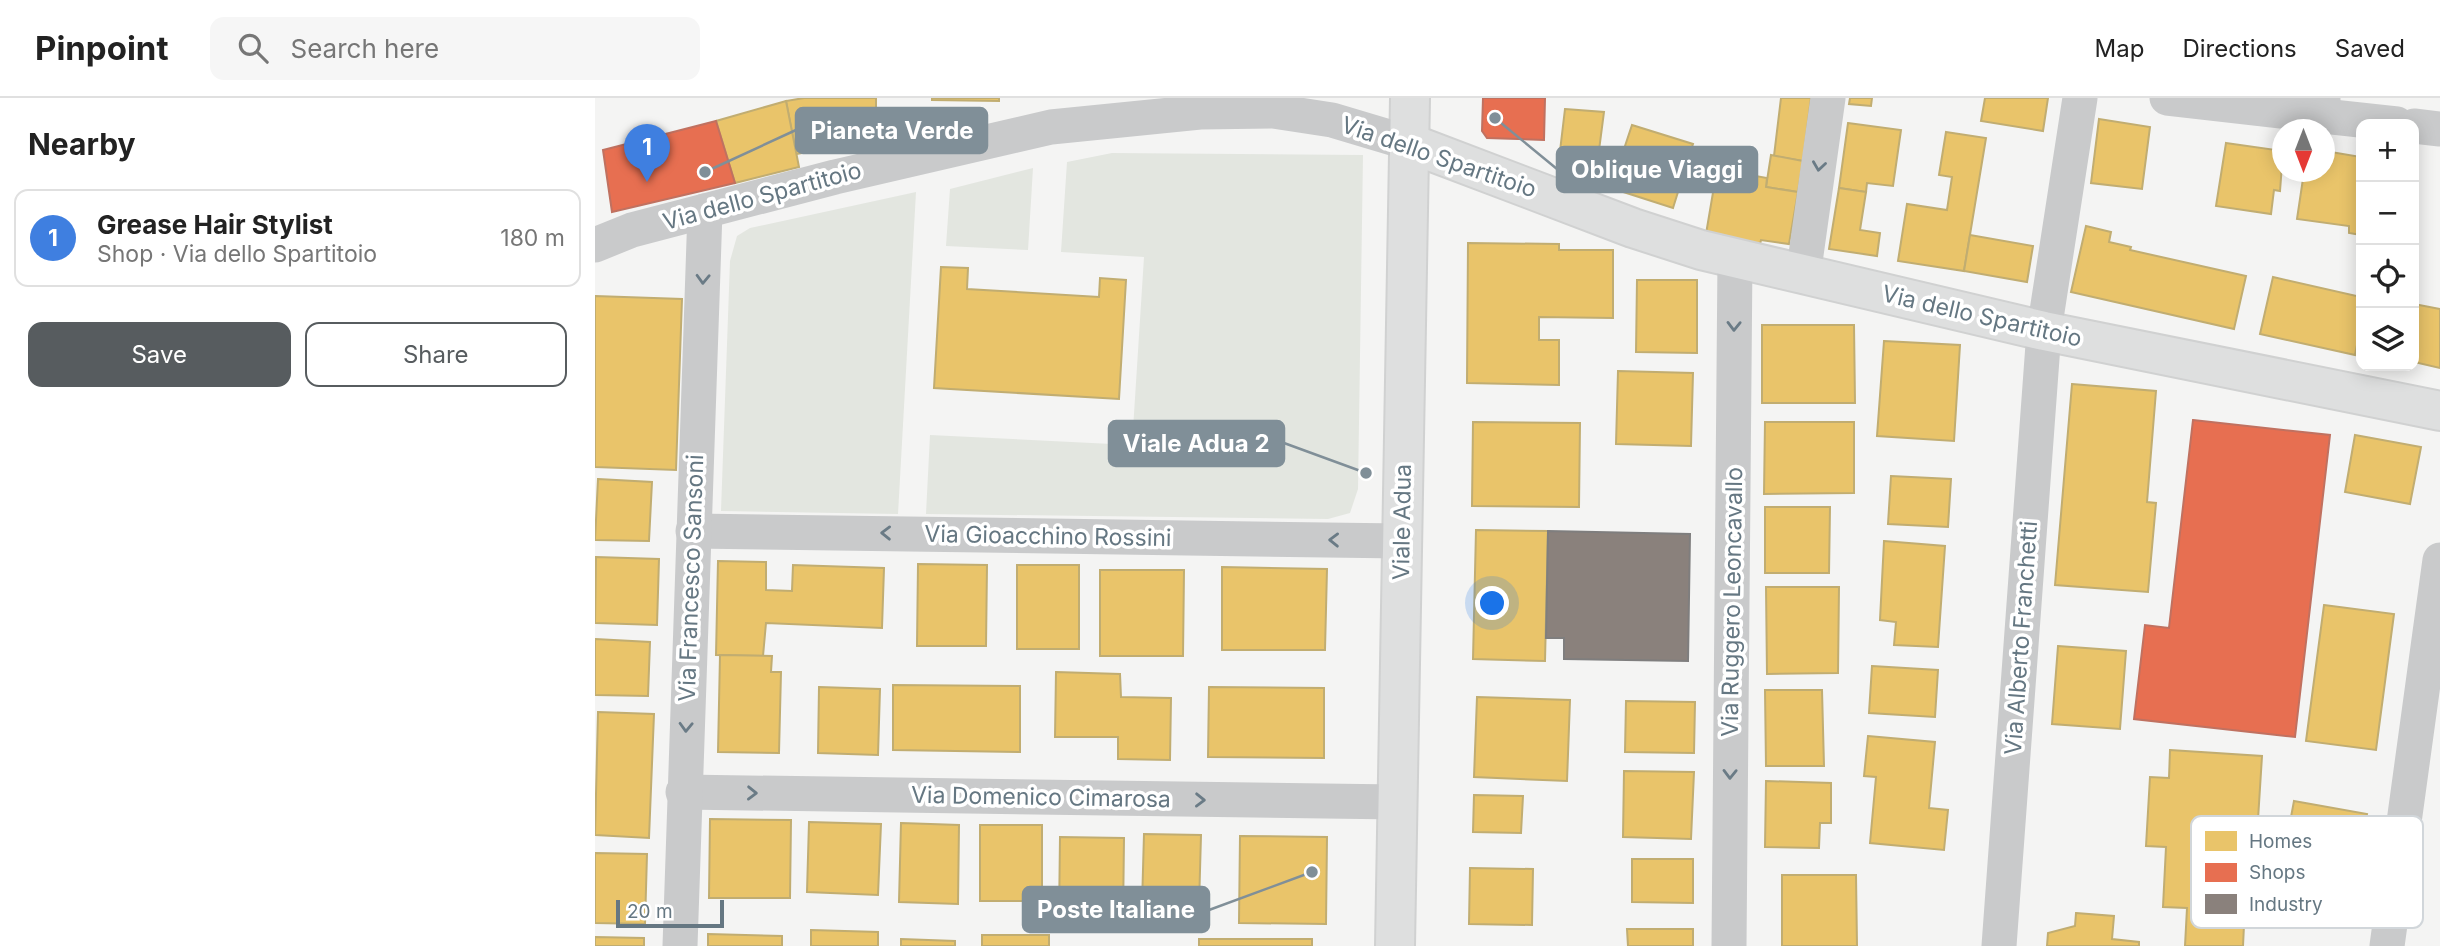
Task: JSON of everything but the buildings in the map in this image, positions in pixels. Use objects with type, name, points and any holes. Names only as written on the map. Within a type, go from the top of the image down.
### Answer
[{"type":"main road","name":"Viale Adua","points":[[1395,946],[1409,98]]},
{"type":"main road","name":"Via dello Spartitoio","points":[[1409,143],[1633,228],[1803,276],[2043,331],[2440,411]]},
{"type":"street","points":[[1803,276],[1828,98]]},
{"type":"street","name":"Via Alberto Franchetti","points":[[1999,946],[2043,331],[2080,98]]},
{"type":"street","points":[[2167,98],[2323,107],[2375,119]]},
{"type":"street","name":"Via dello Spartitoio","points":[[595,245],[632,230],[835,177],[1051,113],[1255,110],[1313,116],[1409,143]]},
{"type":"street","points":[[2419,127],[2440,129]]},
{"type":"street","name":"Via Francesco Sansoni","points":[[680,946],[683,792],[705,211]]},
{"type":"street","name":"Via Ruggero Leoncavallo","points":[[1729,946],[1735,258]]},
{"type":"street","name":"Via Gioacchino Rossini","points":[[693,531],[1402,541]]},
{"type":"street","points":[[2405,816],[2440,560]]},
{"type":"street","name":"Via Domenico Cimarosa","points":[[683,792],[1398,802]]},
{"type":"street","points":[[2387,946],[2389,928]]},
{"type":"shaded area","points":[[1112,153],[1363,155],[1358,489],[1350,513],[1328,519],[926,514],[930,435],[1132,445],[1144,257],[1061,252],[1067,162]]},
{"type":"shaded area","points":[[1033,168],[1028,250],[946,246],[950,189]]},
{"type":"shaded area","points":[[916,192],[898,514],[721,511],[730,261],[737,236],[750,228]]},
{"type":"place","name":"Oblique Viaggi","points":[[1495,118]]},
{"type":"place","name":"Pianeta Verde","points":[[705,172]]},
{"type":"place","name":"Grease Hair Stylist","points":[[647,182]]},
{"type":"place","name":"Viale Adua 2","points":[[1366,473]]},
{"type":"place","name":"Poste Italiane","points":[[1312,872]]}]
